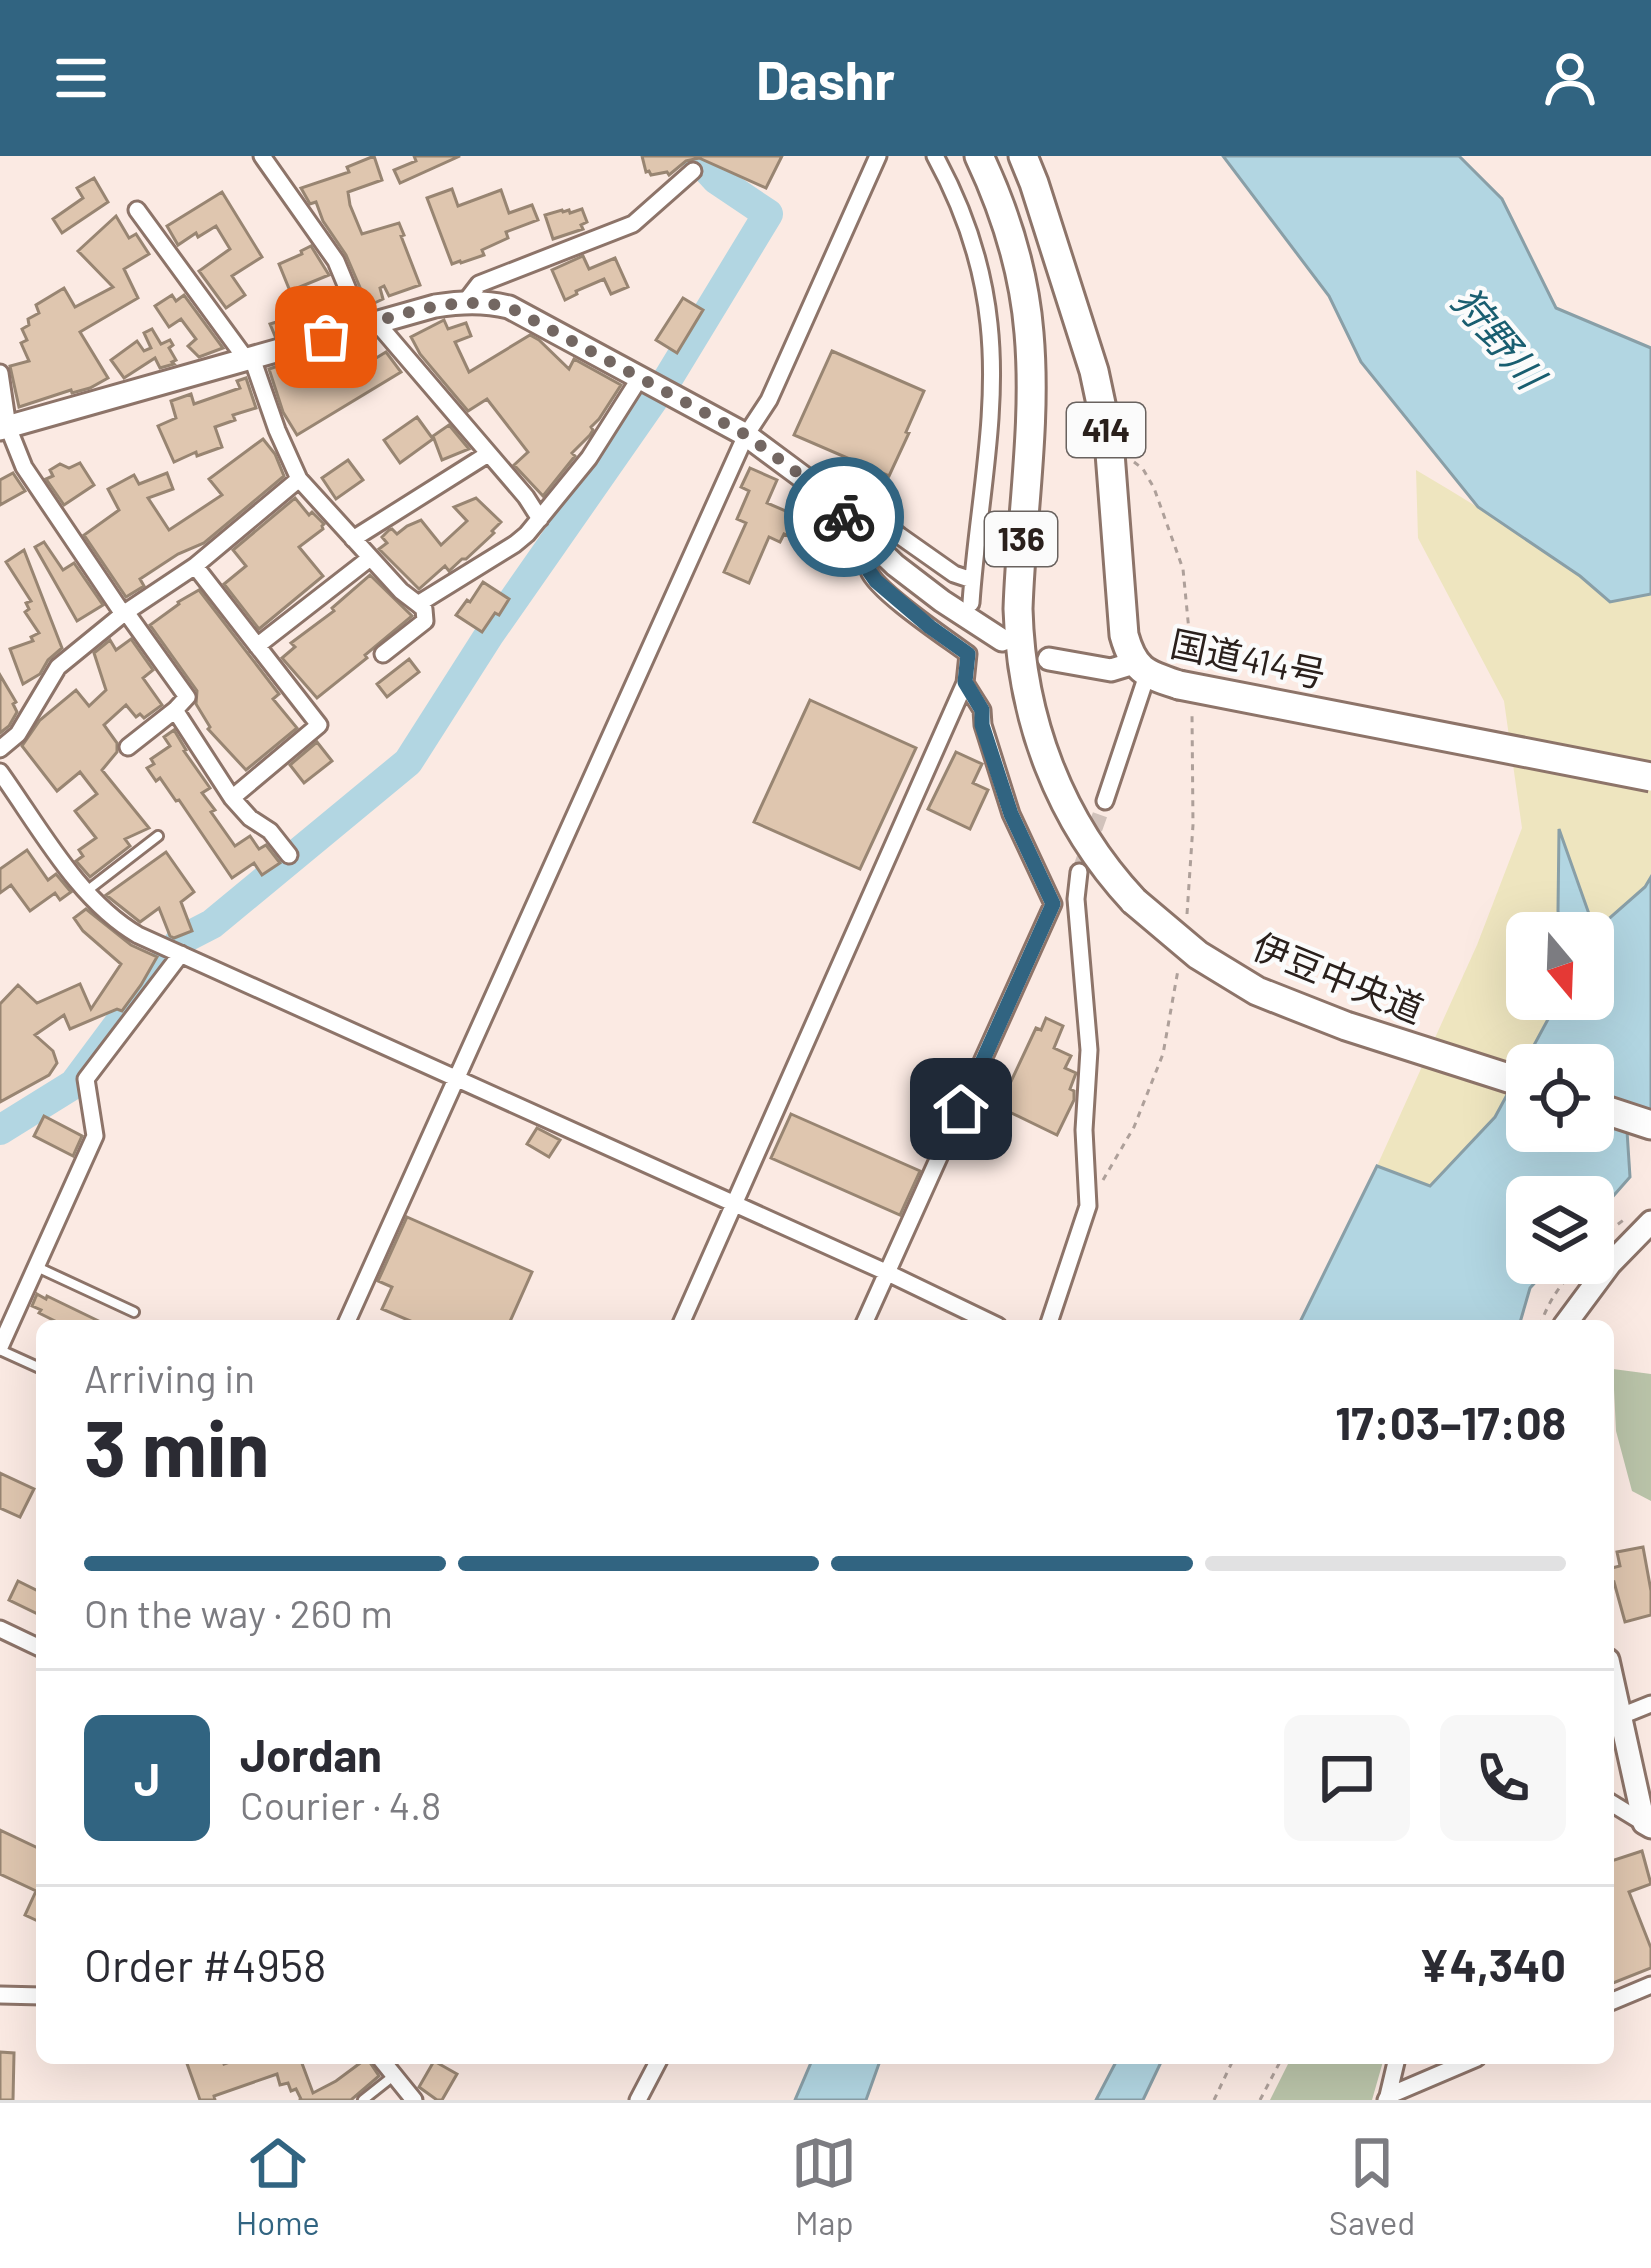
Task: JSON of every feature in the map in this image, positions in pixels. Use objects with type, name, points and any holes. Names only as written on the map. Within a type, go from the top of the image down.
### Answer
[{"type":"highway","name":"伊豆中央道","points":[[979,156],[1014,250],[1029,328],[1031,398],[1018,638],[1028,703],[1068,809],[1102,861],[1136,896],[1198,955],[1257,991],[1346,1026],[1506,1074]]},
{"type":"highway","name":"伊豆中央道","points":[[990,156],[1024,248],[1039,329],[1040,399],[1028,609],[1038,701],[1054,756],[1075,802],[1136,896]]},
{"type":"highway","name":"国道414号","points":[[1023,156],[1094,370],[1110,453],[1124,635],[1141,669],[1188,686],[1651,777]]},
{"type":"highway","points":[[1614,1103],[1651,1115]]},
{"type":"highway","points":[[1614,1113],[1651,1125]]},
{"type":"street","points":[[262,156],[336,261],[370,324],[541,518]]},
{"type":"street","points":[[348,1320],[746,435],[769,400],[878,156]]},
{"type":"street","points":[[935,156],[971,239],[989,323],[990,401],[970,604]]},
{"type":"street","points":[[466,301],[479,284],[633,224],[693,171]]},
{"type":"street","points":[[137,210],[249,359],[299,479],[370,559],[424,609],[425,621],[383,654]]},
{"type":"street","points":[[4,428],[435,306],[466,301],[509,307],[746,435],[805,478],[868,541],[942,602],[1002,640]]},
{"type":"street","points":[[0,373],[4,428],[24,467],[187,697],[128,747]]},
{"type":"street","points":[[418,604],[515,544],[541,518],[589,458],[641,376]]},
{"type":"street","points":[[353,539],[488,454]]},
{"type":"street","points":[[805,478],[832,482],[900,536],[955,574],[972,580]]},
{"type":"street","points":[[0,749],[18,734],[58,667],[124,613],[195,566],[299,479]]},
{"type":"street","points":[[683,1320],[965,682],[968,654],[876,581],[869,571],[868,541]]},
{"type":"street","points":[[257,646],[370,559]]},
{"type":"street","points":[[195,566],[319,725],[232,798]]},
{"type":"street","points":[[1049,659],[1111,670],[1141,669],[1105,801]]},
{"type":"street","points":[[866,1320],[1053,904],[1011,814],[982,725],[982,710],[965,682]]},
{"type":"street","points":[[175,710],[232,798],[290,855]]},
{"type":"street","points":[[0,772],[87,891],[127,928],[986,1320]]},
{"type":"street","points":[[1050,1320],[1088,1205],[1084,1130],[1089,1050],[1077,926],[1079,872]]},
{"type":"street","points":[[0,1348],[95,1136],[86,1079],[181,954]]},
{"type":"street","points":[[1568,1320],[1610,1264],[1651,1222]]},
{"type":"street","points":[[0,1629],[36,1645]]},
{"type":"street","points":[[1614,1686],[1647,1825]]},
{"type":"street","points":[[1621,1716],[1651,1704]]},
{"type":"street","points":[[1614,1806],[1647,1825]]},
{"type":"street","points":[[1614,2000],[1651,1985]]},
{"type":"street","points":[[0,1995],[36,1996]]},
{"type":"street","points":[[385,2064],[413,2100]]},
{"type":"street","points":[[638,2100],[657,2064]]},
{"type":"street","points":[[1387,2098],[1395,2064]]},
{"type":"street","points":[[1387,2098],[1464,2064]]},
{"type":"lane","points":[[87,891],[158,836]]},
{"type":"lane","points":[[37,1267],[134,1312]]},
{"type":"lane","points":[[0,1348],[36,1367]]},
{"type":"lane","points":[[363,2100],[394,2076]]},
{"type":"path","points":[[1110,453],[1143,469],[1184,569],[1193,825],[1187,913]]},
{"type":"path","points":[[1088,1205],[1134,1126],[1163,1054],[1179,960]]},
{"type":"path","points":[[1542,1320],[1561,1284]]},
{"type":"path","points":[[1214,2100],[1231,2064]]},
{"type":"path","points":[[1260,2100],[1279,2064]]},
{"type":"green space","points":[[1614,1369],[1651,1374],[1651,1501],[1632,1491],[1616,1431]]},
{"type":"green space","points":[[1288,2064],[1382,2064],[1372,2100],[1270,2100]]},
{"type":"sand","points":[[1416,470],[1540,548],[1610,602],[1651,594],[1651,877],[1614,915],[1588,912],[1559,833],[1558,912],[1506,912],[1506,1020],[1548,1020],[1535,1044],[1506,1044],[1506,1097],[1495,1117],[1430,1186],[1377,1166],[1477,945],[1522,828],[1504,701],[1418,538]]},
{"type":"water","name":"狩野川","points":[[1223,156],[1459,156],[1502,199],[1556,308],[1651,348],[1651,594],[1610,602],[1478,507],[1361,362],[1329,296]]},
{"type":"water","points":[[1559,829],[1588,912],[1558,912]]},
{"type":"water","points":[[1651,877],[1651,1125],[1627,1131],[1630,1177],[1614,1195],[1614,1176],[1506,1176],[1506,1284],[1534,1284],[1521,1320],[1301,1320],[1377,1166],[1430,1186],[1495,1117],[1506,1097],[1506,1152],[1614,1152],[1614,1044],[1535,1044],[1548,1020],[1614,1020],[1614,914]]},
{"type":"water","points":[[810,2064],[879,2064],[866,2100],[795,2100]]},
{"type":"water","points":[[1115,2064],[1160,2064],[1143,2100],[1096,2100]]},
{"type":"building","points":[[374,156],[382,180],[348,192],[350,205],[362,234],[399,223],[420,285],[389,296],[384,286],[380,288],[383,299],[368,306],[316,202],[310,204],[301,188],[349,172],[347,167]]},
{"type":"building","points":[[414,156],[460,156],[400,183],[394,170],[416,161]]},
{"type":"building","points":[[642,156],[782,156],[766,188],[699,158],[686,161],[669,175],[651,175]]},
{"type":"building","points":[[94,178],[108,202],[62,233],[53,219],[83,198],[77,188]]},
{"type":"building","points":[[452,189],[458,206],[501,190],[509,213],[532,205],[538,220],[506,232],[508,238],[482,250],[484,255],[452,264],[427,198]]},
{"type":"building","points":[[222,192],[262,257],[232,276],[245,295],[226,308],[199,271],[230,249],[216,226],[178,245],[167,226]]},
{"type":"building","points":[[582,209],[587,222],[581,225],[583,229],[553,239],[545,215]]},
{"type":"building","points":[[116,216],[129,238],[136,234],[149,254],[124,269],[138,298],[80,332],[108,378],[90,388],[19,407],[10,366],[29,361],[21,343],[27,340],[22,329],[39,313],[36,305],[64,288],[75,307],[113,287],[78,251]]},
{"type":"building","points":[[311,246],[329,275],[290,291],[279,264]]},
{"type":"building","points":[[583,256],[589,269],[615,258],[628,287],[611,294],[604,279],[565,300],[552,270]]},
{"type":"building","points":[[172,295],[176,301],[184,295],[223,348],[199,357],[188,346],[196,339],[181,319],[169,327],[155,306]]},
{"type":"building","points":[[683,298],[703,310],[677,353],[656,340]]},
{"type":"building","points":[[315,310],[318,318],[275,336],[270,324]]},
{"type":"building","points":[[444,320],[448,329],[466,323],[471,336],[455,342],[469,372],[530,335],[569,369],[574,359],[621,385],[543,496],[514,465],[528,452],[487,399],[468,411],[420,354],[411,337]]},
{"type":"building","points":[[152,329],[161,344],[170,340],[174,364],[160,368],[155,358],[124,378],[111,360],[137,341],[144,351],[151,348],[144,333]]},
{"type":"building","points":[[337,349],[350,374],[386,352],[401,372],[297,435],[283,412],[269,369],[299,366]]},
{"type":"building","points":[[832,351],[924,391],[889,476],[794,435]]},
{"type":"building","points":[[246,378],[256,408],[215,427],[222,447],[174,462],[158,426],[176,418],[171,401],[191,394],[194,404],[240,388],[237,381]]},
{"type":"building","points":[[417,417],[433,439],[400,463],[384,440]]},
{"type":"building","points":[[449,425],[469,449],[442,460],[433,436]]},
{"type":"building","points":[[263,439],[284,476],[204,543],[140,579],[144,586],[126,597],[84,535],[119,510],[108,489],[134,475],[139,484],[167,473],[173,489],[148,498],[169,530],[222,495],[209,479]]},
{"type":"building","points":[[348,460],[363,480],[336,499],[322,478]]},
{"type":"building","points":[[80,463],[94,485],[64,505],[46,479],[60,464],[69,468]]},
{"type":"building","points":[[750,468],[777,480],[767,503],[817,521],[807,544],[784,534],[780,542],[769,537],[749,583],[724,572],[746,523],[737,519],[749,491],[741,487]]},
{"type":"building","points":[[13,473],[25,491],[0,505],[0,480]]},
{"type":"building","points":[[295,498],[324,524],[299,547],[323,576],[259,629],[224,584],[246,566],[233,550]]},
{"type":"building","points":[[476,498],[501,522],[466,559],[449,571],[445,566],[419,589],[379,549],[387,543],[382,537],[389,530],[397,534],[421,520],[441,545],[467,521],[454,507]]},
{"type":"building","points":[[44,542],[63,570],[74,563],[103,605],[77,621],[35,547]]},
{"type":"building","points":[[24,550],[62,648],[40,674],[23,684],[10,649],[33,641],[31,637],[39,633],[25,612],[31,601],[6,562]]},
{"type":"building","points":[[370,575],[412,616],[317,698],[282,658],[295,647],[291,643],[334,611]]},
{"type":"building","points":[[483,582],[509,599],[482,632],[456,615]]},
{"type":"building","points":[[199,590],[279,694],[273,699],[297,728],[246,770],[208,729],[196,704],[197,691],[150,625]]},
{"type":"building","points":[[131,639],[153,670],[143,678],[162,705],[144,718],[136,717],[126,705],[104,725],[117,743],[117,752],[102,770],[149,828],[125,839],[130,846],[90,877],[76,861],[83,856],[79,850],[96,838],[75,811],[97,794],[80,772],[57,791],[22,746],[40,720],[76,690],[89,706],[106,690],[94,653],[110,640],[116,650]]},
{"type":"building","points":[[409,659],[419,672],[387,697],[377,684]]},
{"type":"building","points":[[0,675],[17,712],[0,733]]},
{"type":"building","points":[[810,700],[916,748],[860,869],[754,822]]},
{"type":"building","points":[[174,730],[210,788],[202,793],[215,810],[211,812],[235,846],[250,836],[259,849],[266,845],[280,863],[262,875],[254,863],[232,878],[179,800],[147,768],[154,764],[151,759],[170,746],[164,737]]},
{"type":"building","points":[[317,742],[332,761],[304,783],[290,765]]},
{"type":"building","points":[[956,752],[982,764],[973,783],[988,790],[970,829],[928,809]]},
{"type":"building","points":[[27,850],[48,880],[56,874],[71,892],[60,900],[55,893],[30,911],[11,885],[0,893],[0,869]]},
{"type":"building","points":[[166,852],[194,892],[181,902],[192,931],[174,938],[159,908],[140,922],[106,895]]},
{"type":"building","points":[[86,909],[131,945],[157,957],[122,1011],[70,1029],[64,1015],[35,1035],[53,1051],[57,1063],[49,1075],[0,1102],[0,1004],[18,985],[37,1003],[80,984],[91,1009],[121,964],[74,918]]},
{"type":"building","points":[[1046,1018],[1063,1026],[1054,1048],[1071,1056],[1065,1068],[1076,1073],[1070,1089],[1074,1100],[1057,1135],[999,1107],[1036,1028],[1041,1030]]},
{"type":"building","points":[[791,1114],[920,1171],[900,1215],[771,1158]]},
{"type":"building","points":[[44,1116],[82,1136],[73,1156],[34,1136]]},
{"type":"building","points":[[537,1128],[560,1140],[549,1157],[527,1144]]},
{"type":"building","points":[[407,1217],[532,1272],[511,1320],[408,1320],[382,1309],[392,1287],[378,1281]]},
{"type":"building","points":[[37,1294],[47,1296],[97,1320],[53,1320],[32,1306]]},
{"type":"building","points":[[0,1473],[34,1489],[20,1517],[0,1508]]},
{"type":"building","points":[[1643,1547],[1651,1615],[1625,1622],[1614,1582],[1614,1568],[1620,1566],[1617,1552]]},
{"type":"building","points":[[18,1581],[36,1590],[36,1613],[9,1600]]},
{"type":"building","points":[[0,1830],[36,1847],[36,1891],[0,1874]]},
{"type":"building","points":[[1642,1851],[1651,1884],[1629,1892],[1651,1948],[1651,1968],[1614,1983],[1614,1860]]},
{"type":"building","points":[[36,1891],[36,1920],[25,1915]]},
{"type":"building","points":[[0,2052],[14,2053],[13,2100],[0,2100]]},
{"type":"building","points":[[187,2064],[302,2064],[313,2093],[359,2064],[371,2064],[379,2076],[351,2100],[299,2100],[296,2089],[291,2091],[288,2083],[280,2085],[277,2074],[214,2096],[215,2100],[200,2100]]},
{"type":"building","points":[[432,2064],[457,2074],[442,2100],[419,2087]]},
{"type":"waterway","points":[[0,1130],[74,1084],[181,940],[212,924],[408,762],[489,635],[669,377],[768,214],[716,179],[695,156]]},
{"type":"tunnel","points":[[1079,872],[1105,801]]},
{"type":"way so far","points":[[326,337],[435,306],[466,301],[509,307],[746,435],[805,478],[844,517]]},
{"type":"route","points":[[844,517],[868,541],[869,571],[876,581],[968,654],[965,682],[982,710],[982,725],[1011,814],[1053,904],[961,1109]]}]
